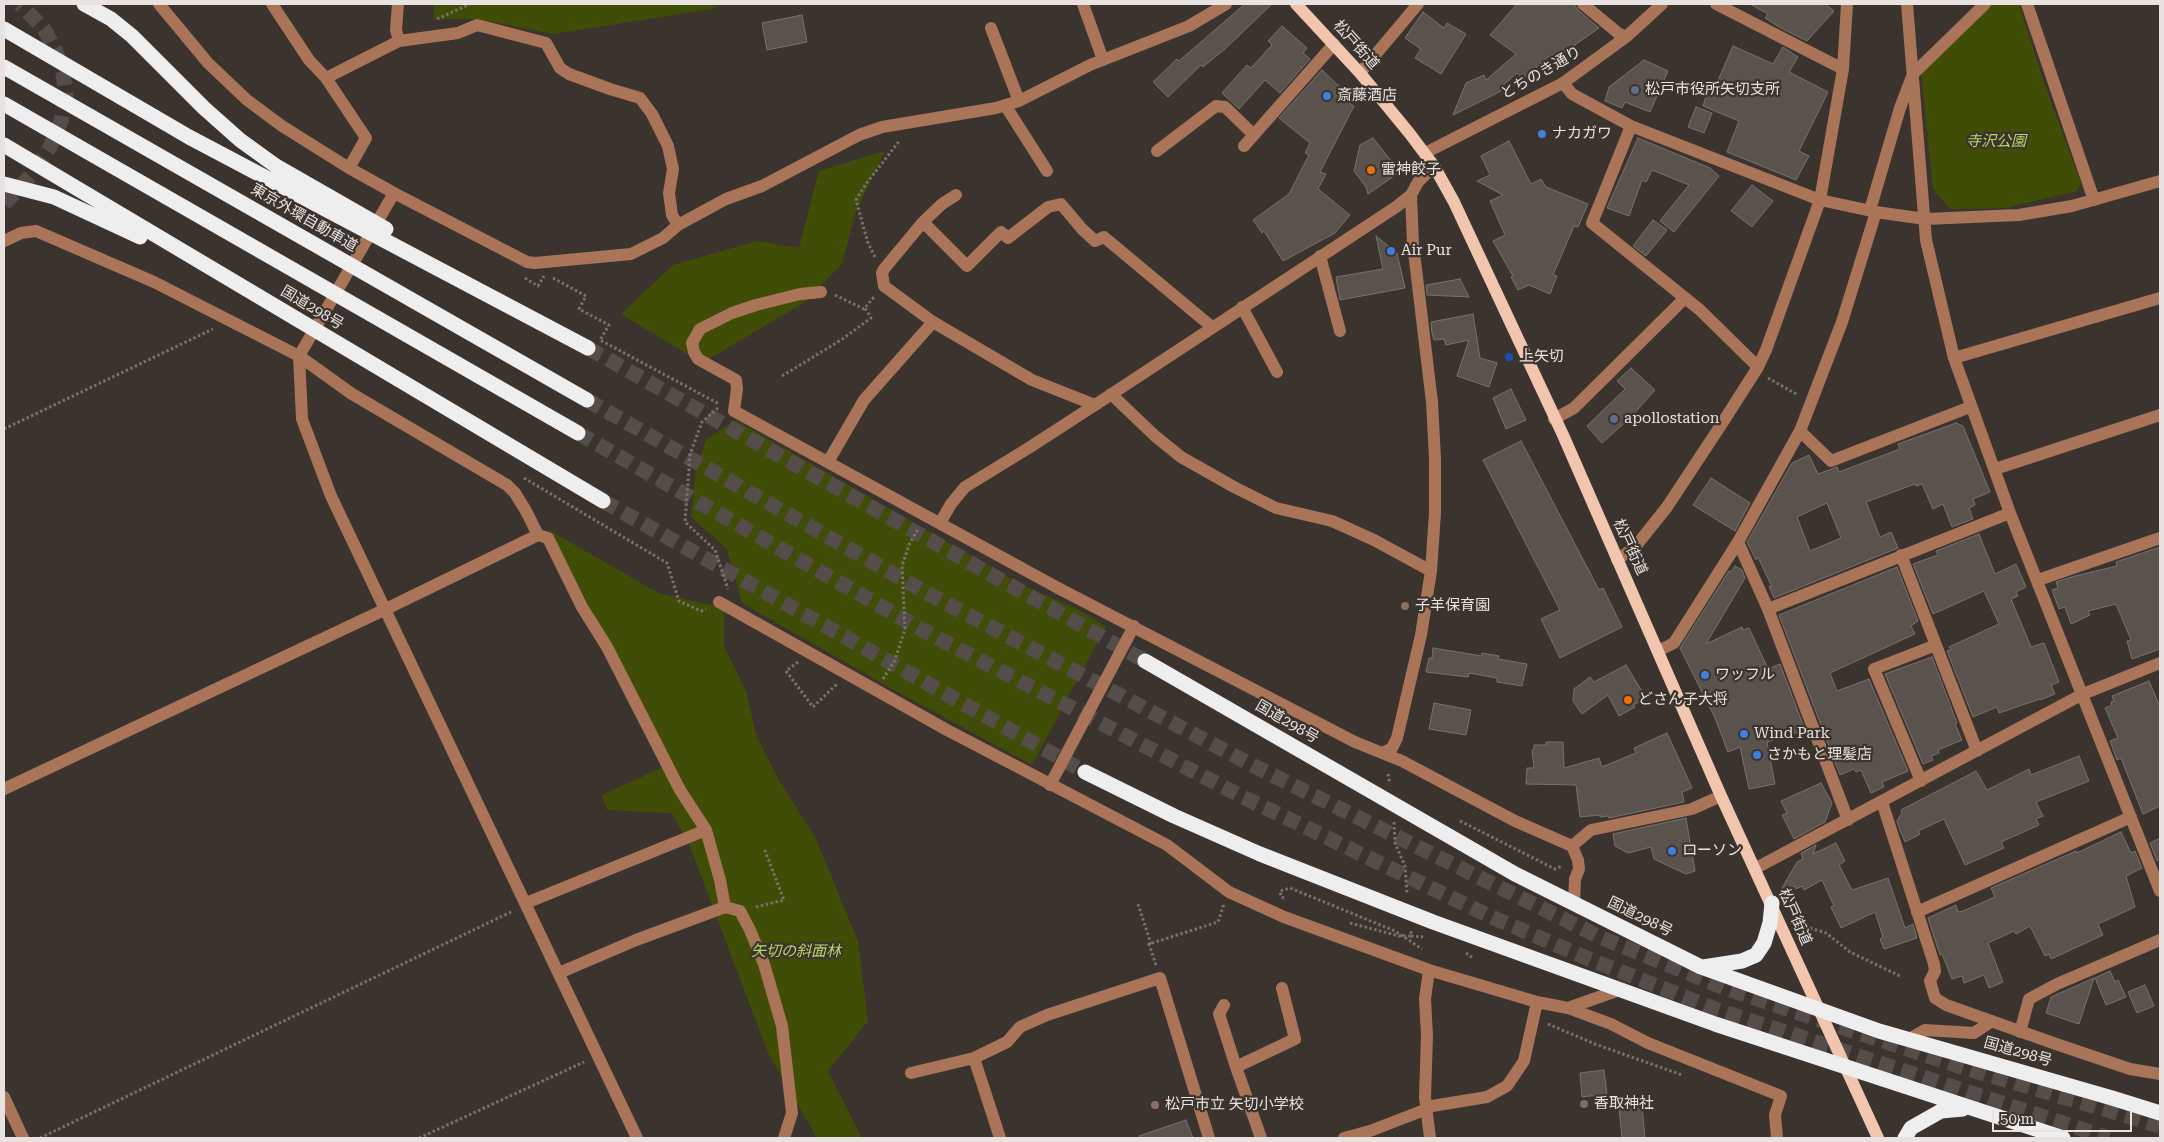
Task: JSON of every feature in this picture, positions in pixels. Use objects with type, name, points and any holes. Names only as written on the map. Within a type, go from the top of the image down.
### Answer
[{"type":"highway","points":[[84,4],[111,20],[132,36],[204,108],[240,140],[276,166],[326,196],[506,295],[555,331]]},
{"type":"highway","points":[[4,29],[190,136],[588,348]]},
{"type":"highway","name":"東京外環自動車道","points":[[4,67],[587,400]]},
{"type":"highway","points":[[4,104],[578,433]]},
{"type":"highway","points":[[4,145],[133,228]]},
{"type":"highway","points":[[4,184],[54,197],[133,228]]},
{"type":"highway","name":"国道298号","points":[[133,228],[322,335],[602,501]]},
{"type":"highway","name":"国道298号","points":[[1145,661],[1506,869],[1702,967],[1821,1010],[1909,1039],[2112,1098],[2160,1114]]},
{"type":"highway","points":[[1085,772],[1174,816],[1260,854],[1433,922],[1716,1024],[2063,1138]]},
{"type":"highway","points":[[1702,967],[1742,961],[1756,954],[1764,944],[1770,922],[1772,903]]},
{"type":"highway","points":[[2112,1098],[2160,1106]]},
{"type":"highway","points":[[1905,1138],[1911,1128],[1940,1111],[1970,1109]]},
{"type":"main road","name":"松戸街道","points":[[1296,4],[1360,73],[1425,153],[1454,202],[1554,419],[1721,796],[1756,868],[1789,945],[1821,1010],[1878,1138]]},
{"type":"street","points":[[159,4],[208,63],[247,100],[282,126],[349,168],[394,193],[528,262],[535,263],[631,254],[663,238],[678,225],[726,199],[762,186],[800,168],[859,135],[882,127],[912,123],[1019,101],[1103,60],[1189,26],[1214,13],[1226,4]]},
{"type":"street","points":[[272,4],[309,60],[326,78],[366,138],[349,168]]},
{"type":"street","points":[[398,4],[396,30],[399,41]]},
{"type":"street","points":[[1083,4],[1103,60]]},
{"type":"street","points":[[1360,73],[1418,4]]},
{"type":"street","points":[[1583,4],[1618,33],[1626,37]]},
{"type":"street","name":"とちのき通り","points":[[1425,153],[1563,83],[1626,37],[1662,4]]},
{"type":"street","points":[[1716,4],[1843,69]]},
{"type":"street","points":[[1617,560],[1635,547],[1667,507],[1756,369],[1793,279],[1820,200],[1843,69],[1846,4]]},
{"type":"street","points":[[1907,4],[1926,240],[1954,358],[1970,407],[1995,469],[2010,513],[2160,888]]},
{"type":"street","points":[[1658,651],[1674,643],[1738,542],[1800,431],[1842,322],[1900,108],[1913,74],[1985,4]]},
{"type":"street","points":[[2027,4],[2094,200]]},
{"type":"street","points":[[326,78],[399,41],[458,33],[477,26],[546,42],[560,68],[569,74],[640,98],[652,114],[668,146],[673,169],[669,193],[672,215],[678,225]]},
{"type":"street","points":[[991,28],[1019,101]]},
{"type":"street","points":[[1244,146],[1334,44]]},
{"type":"street","points":[[1563,83],[1572,94],[1631,126],[1820,200],[1873,211],[1925,219],[2019,215],[2094,200],[2160,181]]},
{"type":"street","points":[[1005,105],[1047,171]]},
{"type":"street","points":[[1157,151],[1216,106],[1226,107],[1254,135]]},
{"type":"street","points":[[1631,126],[1592,223],[1685,298],[1731,339],[1756,369]]},
{"type":"street","points":[[940,523],[951,504],[965,487],[1112,394],[1396,207],[1411,195],[1418,182],[1434,166]]},
{"type":"street","points":[[394,193],[299,356],[302,419],[331,496],[526,903],[596,1056],[637,1138]]},
{"type":"street","points":[[956,195],[942,204],[923,222],[882,273],[884,286],[933,322],[1032,380],[1095,405]]},
{"type":"street","points":[[1382,753],[1392,748],[1397,738],[1421,635],[1431,571],[1435,514],[1432,402],[1413,244],[1411,195]]},
{"type":"street","points":[[923,222],[967,266],[1001,232],[1008,238],[1048,207],[1061,204],[1095,241],[1104,237],[1212,327]]},
{"type":"street","points":[[4,240],[21,232],[36,230],[154,282],[299,356],[352,394],[507,485],[515,493],[538,535]]},
{"type":"street","points":[[1320,256],[1340,331]]},
{"type":"street","points":[[822,292],[800,294],[756,305],[732,313],[700,329],[692,343],[694,352],[698,359],[736,380],[737,389],[734,410],[1058,588],[1355,742],[1402,762],[1515,821],[1572,846],[1578,860],[1574,904]]},
{"type":"street","points":[[1554,419],[1574,408],[1685,298]]},
{"type":"street","points":[[1954,358],[2160,298]]},
{"type":"street","points":[[1242,307],[1278,372]]},
{"type":"street","points":[[828,462],[864,400],[933,322]]},
{"type":"street","points":[[1112,394],[1154,436],[1181,457],[1234,487],[1276,508],[1332,521],[1374,540],[1431,571]]},
{"type":"street","points":[[1800,431],[1831,461],[1970,407]]},
{"type":"street","points":[[1995,469],[2160,415]]},
{"type":"street","points":[[1768,609],[1900,555],[2010,513]]},
{"type":"street","points":[[4,789],[386,609],[538,535],[548,538],[582,607],[607,647],[680,790],[706,830],[720,880],[725,907]]},
{"type":"street","points":[[2038,580],[2160,538]]},
{"type":"street","points":[[1738,542],[1768,609],[1848,820]]},
{"type":"street","points":[[1900,555],[1977,750]]},
{"type":"street","points":[[719,602],[1050,785],[1167,846],[1228,892],[1284,917],[1429,970],[1537,1002],[1568,1008],[1611,1024],[1648,1043],[1782,1096],[1775,1115],[1777,1138]]},
{"type":"street","points":[[1050,785],[1134,626]]},
{"type":"street","points":[[1922,781],[1874,669],[1936,645]]},
{"type":"street","points":[[1756,868],[2083,694],[2160,663]]},
{"type":"street","points":[[1572,846],[1591,830],[1692,809],[1721,796]]},
{"type":"street","points":[[1882,802],[1934,964],[1935,971],[1930,981],[1935,998],[1946,1005],[2020,1032],[2130,1069],[2160,1074]]},
{"type":"street","points":[[1916,912],[2131,817]]},
{"type":"street","points":[[526,903],[706,830]]},
{"type":"street","points":[[559,973],[636,940],[725,907],[740,911],[764,964],[782,1026],[792,1113],[784,1138]]},
{"type":"street","points":[[2020,1032],[2029,999],[2057,984],[2160,940]]},
{"type":"street","points":[[1429,970],[1425,999],[1426,1108],[1430,1138]]},
{"type":"street","points":[[911,1073],[974,1058],[1007,1042],[1020,1027],[1047,1015],[1160,978],[1209,1138]]},
{"type":"street","points":[[1236,1067],[1296,1040],[1282,988]]},
{"type":"street","points":[[1568,1008],[1622,989]]},
{"type":"street","points":[[1344,1138],[1370,1132],[1426,1108],[1488,1098],[1507,1086],[1524,1062],[1537,1002]]},
{"type":"street","points":[[1224,1005],[1219,1014],[1261,1138]]},
{"type":"street","points":[[1909,1039],[1925,1030],[1974,1033],[1992,1021]]},
{"type":"street","points":[[974,1058],[1000,1138]]},
{"type":"street","points":[[4,1098],[24,1138]]},
{"type":"path","points":[[429,23],[470,4]]},
{"type":"path","points":[[882,273],[868,243],[856,200],[912,123]]},
{"type":"path","points":[[545,274],[586,296],[579,309],[609,325],[600,340],[709,399]]},
{"type":"path","points":[[865,308],[884,286]]},
{"type":"path","points":[[782,376],[841,340],[871,318],[865,308],[822,292]]},
{"type":"path","points":[[4,428],[229,321]]},
{"type":"path","points":[[1756,369],[1811,403]]},
{"type":"path","points":[[519,475],[667,563],[679,601],[701,611]]},
{"type":"path","points":[[876,690],[895,660],[906,629],[902,566],[909,545],[927,516]]},
{"type":"path","points":[[1391,787],[1388,774],[1396,777]]},
{"type":"path","points":[[1394,818],[1395,843],[1404,866],[1408,901]]},
{"type":"path","points":[[1455,819],[1556,869],[1562,867],[1561,858]]},
{"type":"path","points":[[740,911],[784,900],[764,848]]},
{"type":"path","points":[[1289,901],[1281,897],[1280,891],[1290,888],[1395,931],[1424,950]]},
{"type":"path","points":[[1151,944],[1218,922],[1228,892]]},
{"type":"path","points":[[40,1138],[508,915],[526,903]]},
{"type":"path","points":[[1138,904],[1160,978]]},
{"type":"path","points":[[1348,922],[1399,936],[1411,936],[1410,928]]},
{"type":"path","points":[[1810,928],[1826,933],[1850,952],[1900,976]]},
{"type":"path","points":[[419,1138],[596,1056]]},
{"type":"green space","points":[[434,4],[712,4],[718,8],[553,34],[477,19],[434,19]]},
{"type":"green space","name":"寺沢公園","points":[[1989,4],[2019,4],[2043,80],[2081,183],[2077,191],[2005,208],[1950,209],[1933,189],[1921,72]]},
{"type":"green space","points":[[885,151],[855,213],[842,264],[805,302],[702,363],[621,314],[673,265],[757,241],[799,248],[819,171]]},
{"type":"green space","points":[[735,420],[1024,586],[1075,608],[1106,626],[1032,765],[887,686],[742,603],[727,549],[691,517],[696,471],[706,440]]},
{"type":"green space","name":"矢切の斜面林","points":[[549,530],[658,593],[724,608],[724,646],[746,691],[756,735],[780,782],[815,837],[858,941],[868,1021],[828,1071],[862,1138],[817,1138],[769,1055],[687,839],[671,813],[607,810],[602,795],[672,763]]},
{"type":"building","points":[[1245,4],[1272,4],[1226,48],[1203,67],[1201,65],[1168,97],[1153,82],[1177,59],[1179,61]]},
{"type":"building","points":[[1517,4],[1574,4],[1578,10],[1599,28],[1552,61],[1549,56],[1523,79],[1517,73],[1500,88],[1501,91],[1453,115],[1466,83],[1484,75],[1486,80],[1516,54],[1490,35]]},
{"type":"building","points":[[1750,4],[1825,4],[1834,11],[1807,41],[1765,18],[1768,14]]},
{"type":"building","points":[[1423,12],[1444,28],[1447,23],[1466,34],[1441,74],[1415,58],[1421,49],[1405,38]]},
{"type":"building","points":[[802,15],[807,42],[767,50],[762,23]]},
{"type":"building","points":[[1282,26],[1307,48],[1303,53],[1310,59],[1280,93],[1265,80],[1239,109],[1222,93],[1247,65],[1251,68],[1272,45],[1268,41]]},
{"type":"building","points":[[1733,46],[1773,64],[1783,47],[1798,57],[1789,72],[1828,92],[1799,151],[1809,156],[1796,180],[1727,152],[1739,121],[1703,106],[1710,84],[1716,85]]},
{"type":"building","points":[[1644,60],[1668,71],[1650,112],[1625,102],[1622,108],[1605,101],[1609,87]]},
{"type":"building","points":[[1322,70],[1340,87],[1334,93],[1354,106],[1320,172],[1326,174],[1318,189],[1350,215],[1335,233],[1283,261],[1264,231],[1262,233],[1253,220],[1289,194],[1309,155],[1305,153],[1310,143],[1279,118]]},
{"type":"building","points":[[1696,107],[1712,113],[1704,133],[1688,127]]},
{"type":"building","points":[[1373,138],[1400,172],[1368,194],[1366,187],[1354,171],[1360,145]]},
{"type":"building","points":[[1638,138],[1710,168],[1719,176],[1674,232],[1660,221],[1689,185],[1652,170],[1646,182],[1642,180],[1629,216],[1607,208]]},
{"type":"building","points":[[1509,141],[1531,184],[1541,179],[1546,187],[1588,204],[1578,227],[1574,226],[1553,275],[1557,276],[1550,294],[1529,285],[1518,290],[1511,277],[1513,276],[1493,241],[1505,235],[1490,201],[1503,195],[1477,181],[1490,175],[1481,156]]},
{"type":"building","points":[[1752,185],[1773,201],[1752,227],[1731,211]]},
{"type":"building","points":[[1653,220],[1667,230],[1646,256],[1633,246]]},
{"type":"building","points":[[1376,236],[1397,253],[1405,288],[1340,300],[1336,277],[1383,269]]},
{"type":"building","points":[[1460,279],[1469,297],[1427,295],[1426,285]]},
{"type":"building","points":[[1473,314],[1480,358],[1497,363],[1489,387],[1457,376],[1469,340],[1446,345],[1444,339],[1434,340],[1432,333],[1431,322]]},
{"type":"building","points":[[1631,368],[1655,390],[1631,417],[1602,443],[1587,426],[1625,389],[1617,381]]},
{"type":"building","points":[[1511,389],[1526,420],[1506,429],[1493,398]]},
{"type":"building","points":[[1956,423],[1963,426],[1990,492],[1973,499],[1975,505],[1969,508],[1973,519],[1952,527],[1943,504],[1933,509],[1922,484],[1916,486],[1915,484],[1866,502],[1880,537],[1891,532],[1898,548],[1774,598],[1769,586],[1772,587],[1758,557],[1756,560],[1747,542],[1792,463],[1809,455],[1818,474],[1837,467],[1839,472],[1900,449],[1898,444]],"holes":[[[1827,503],[1841,538],[1810,551],[1797,517]]]},
{"type":"building","points":[[1521,441],[1599,590],[1603,588],[1622,627],[1560,658],[1541,619],[1560,610],[1483,460]]},
{"type":"building","points":[[1711,478],[1750,503],[1735,531],[1693,505]]},
{"type":"building","points":[[1979,534],[1995,574],[2016,564],[2026,587],[2016,592],[2018,596],[2011,599],[2031,647],[2044,643],[2059,682],[2051,685],[2055,694],[1999,713],[1997,707],[1973,717],[1947,651],[1951,650],[1949,647],[1999,624],[1984,591],[1933,614],[1913,564],[1938,555],[1936,551]]},
{"type":"building","points":[[2160,547],[2160,649],[2132,659],[2127,641],[2131,640],[2116,604],[2088,611],[2090,615],[2071,624],[2065,607],[2059,609],[2052,590],[2058,588],[2056,582],[2117,566],[2116,562]]},
{"type":"building","points":[[1735,566],[1742,570],[1745,578],[1706,644],[1742,627],[1743,630],[1749,628],[1768,669],[1780,664],[1805,730],[1767,742],[1775,784],[1749,789],[1740,747],[1728,752],[1715,718],[1680,648],[1729,571],[1731,572]]},
{"type":"building","points":[[1897,567],[1918,621],[1911,626],[1915,634],[1830,673],[1837,691],[1869,679],[1908,771],[1882,782],[1884,787],[1871,793],[1861,770],[1856,772],[1854,769],[1840,775],[1779,615]]},
{"type":"building","points":[[1433,648],[1482,656],[1482,653],[1499,656],[1498,659],[1527,664],[1522,686],[1497,682],[1497,678],[1469,673],[1468,677],[1426,672],[1429,658],[1432,658]]},
{"type":"building","points":[[1932,657],[1962,740],[1938,750],[1939,753],[1931,756],[1933,760],[1923,764],[1885,674]]},
{"type":"building","points":[[1626,665],[1646,698],[1619,716],[1608,695],[1582,714],[1573,701],[1574,689],[1590,677],[1594,682]]},
{"type":"building","points":[[2149,681],[2160,707],[2160,806],[2143,814],[2121,758],[2117,760],[2110,741],[2118,738],[2105,708],[2112,705],[2111,702],[2114,701],[2112,696]]},
{"type":"building","points":[[1434,703],[1471,710],[1466,735],[1429,729]]},
{"type":"building","points":[[1667,733],[1692,788],[1682,792],[1684,802],[1609,818],[1608,816],[1600,817],[1600,815],[1580,817],[1576,785],[1526,784],[1527,768],[1534,768],[1532,750],[1534,745],[1546,745],[1546,742],[1563,742],[1564,768],[1599,758],[1602,767],[1636,753],[1634,748]]},
{"type":"building","points":[[2079,756],[2089,781],[2036,802],[2043,816],[2036,819],[2039,825],[2001,842],[2004,848],[1965,865],[1944,819],[1918,831],[1920,834],[1905,842],[1897,821],[1902,813],[1901,810],[1976,771],[1987,790],[2029,769],[2031,775]]},
{"type":"building","points":[[1821,783],[1832,803],[1825,822],[1794,839],[1782,815],[1787,813],[1781,801]]},
{"type":"building","name":"ローソン","points":[[1686,818],[1695,871],[1686,874],[1654,859],[1651,847],[1628,853],[1615,846],[1613,834]]},
{"type":"building","points":[[2121,832],[2131,853],[2135,851],[2142,868],[2126,876],[2135,907],[2098,924],[2103,935],[2051,959],[2049,954],[2045,956],[2030,926],[2016,934],[2014,931],[1988,943],[2003,982],[1989,988],[1984,975],[1964,983],[1962,976],[1952,979],[1942,954],[1940,955],[1928,918],[1956,905],[1958,912],[1963,911],[1995,897],[1991,888],[2076,851],[2077,853]]},
{"type":"building","points":[[2160,838],[2160,859],[2157,861],[2150,843]]},
{"type":"building","points":[[1836,843],[1845,861],[1839,865],[1852,890],[1888,878],[1905,928],[1913,924],[1917,938],[1884,949],[1880,939],[1883,937],[1875,912],[1841,928],[1831,907],[1834,906],[1822,880],[1804,890],[1802,886],[1796,889],[1795,886],[1778,895],[1797,862],[1803,859],[1801,853],[1816,845],[1813,854]]},
{"type":"building","points":[[2110,971],[2115,982],[2118,980],[2126,997],[2106,1005],[2095,978]]},
{"type":"building","points":[[2094,978],[2079,1024],[2046,1013],[2051,997]]},
{"type":"building","points":[[2145,985],[2154,1006],[2137,1013],[2128,992]]},
{"type":"building","points":[[1604,1070],[1607,1094],[1582,1097],[1580,1073]]},
{"type":"building","points":[[1642,1106],[1645,1138],[1622,1138],[1619,1108]]},
{"type":"building","points":[[1186,1120],[1193,1138],[1139,1138],[1139,1136]]},
{"type":"tunnel","points":[[4,204],[33,173],[50,147],[61,121],[66,95],[63,73],[55,49],[44,29],[20,4]]},
{"type":"tunnel","points":[[588,348],[1145,661]]},
{"type":"tunnel","points":[[587,400],[936,598],[1250,764],[1602,938],[1727,989],[1955,1065],[2160,1126]]},
{"type":"tunnel","points":[[578,433],[926,632],[1239,795],[1487,915],[1589,959],[1718,1010],[2109,1138]]},
{"type":"tunnel","points":[[603,501],[1085,772]]},
{"type":"place","name":"松戸市役所矢切支所","points":[[1635,90]]},
{"type":"place","name":"斎藤酒店","points":[[1327,96]]},
{"type":"place","name":"ナカガワ","points":[[1542,134]]},
{"type":"place","name":"雷神餃子","points":[[1371,170]]},
{"type":"place","name":"Air Pur","points":[[1391,251]]},
{"type":"place","name":"上矢切","points":[[1509,357]]},
{"type":"place","name":"apollostation","points":[[1614,419]]},
{"type":"place","name":"子羊保育園","points":[[1405,606]]},
{"type":"place","name":"ワッフル","points":[[1705,675]]},
{"type":"place","name":"どさん子大将","points":[[1628,700]]},
{"type":"place","name":"Wind Park","points":[[1744,734]]},
{"type":"place","name":"さかもと理髪店","points":[[1757,755]]},
{"type":"place","name":"ローソン","points":[[1672,851]]},
{"type":"place","name":"香取神社","points":[[1584,1104]]},
{"type":"place","name":"松戸市立 矢切小学校","points":[[1155,1105]]}]
